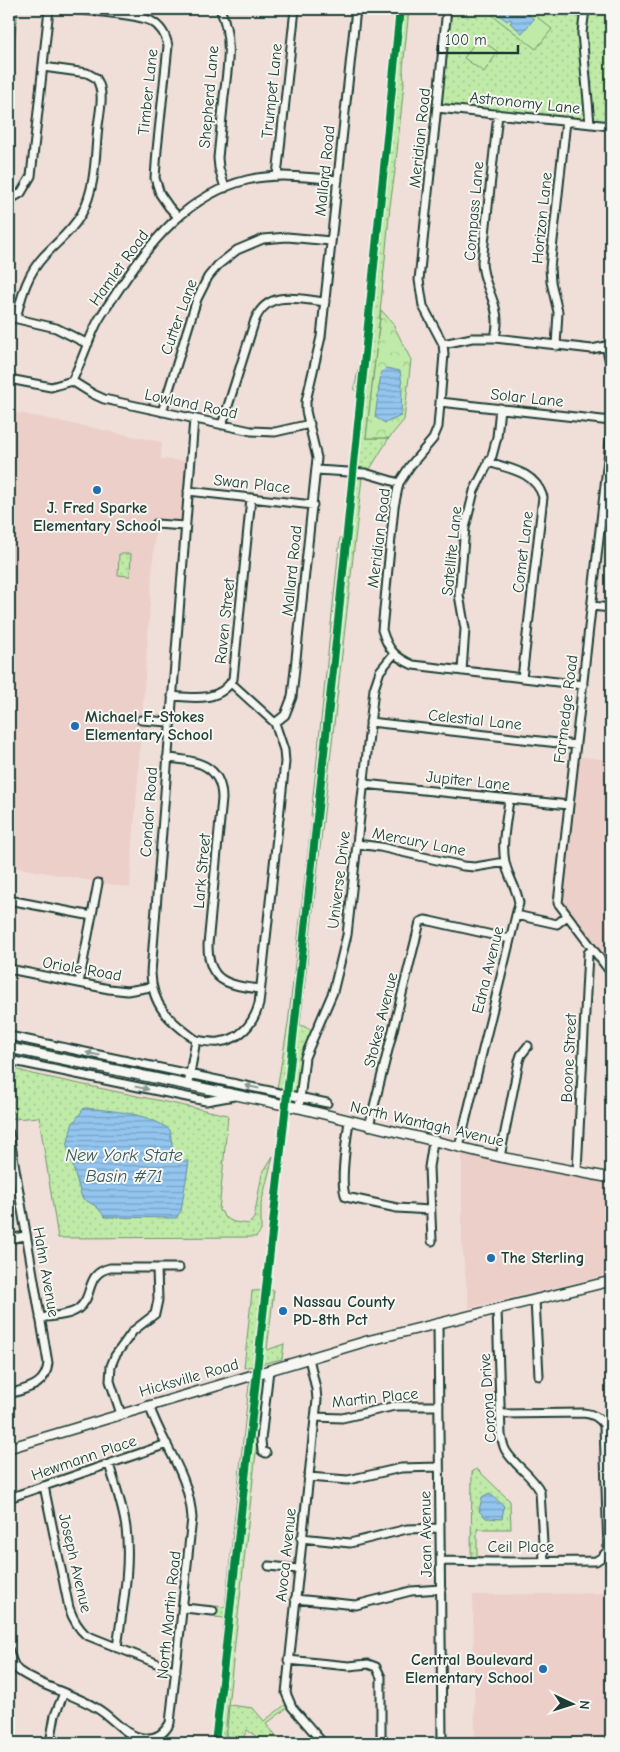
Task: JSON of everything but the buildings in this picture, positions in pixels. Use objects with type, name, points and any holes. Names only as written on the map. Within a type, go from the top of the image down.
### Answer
[{"type":"main road","name":"North Wantagh Avenue","points":[[9,1048],[299,1108],[500,1157],[611,1178]]},
{"type":"main road","name":"Hicksville Road","points":[[9,1448],[309,1358],[611,1281]]},
{"type":"street","points":[[9,200],[26,188],[31,176],[49,9]]},
{"type":"street","name":"Timber Lane","points":[[69,9],[141,17],[155,24],[164,34],[168,46],[156,150],[155,178],[160,194],[178,217]]},
{"type":"street","name":"Shepherd Lane","points":[[220,9],[226,23],[228,38],[228,58],[218,158],[225,188]]},
{"type":"street","name":"Trumpet Lane","points":[[277,176],[295,9]]},
{"type":"street","name":"Mallard Road","points":[[275,724],[285,714],[292,697],[317,452],[306,411],[306,393],[319,352],[356,9]]},
{"type":"street","name":"Meridian Road","points":[[394,655],[385,640],[382,630],[394,507],[399,483],[410,466],[433,439],[438,427],[444,354],[442,344],[423,306],[419,280],[447,9]]},
{"type":"street","points":[[585,9],[582,33],[590,124]]},
{"type":"street","points":[[43,67],[87,73],[96,78],[101,92],[91,186],[85,206],[72,228],[32,271],[12,318],[56,328],[88,344]]},
{"type":"street","name":"Astronomy Lane","points":[[437,108],[611,126]]},
{"type":"street","name":"Compass Lane","points":[[495,338],[498,322],[496,309],[485,283],[482,262],[498,114]]},
{"type":"street","name":"Horizon Lane","points":[[556,346],[558,312],[551,282],[550,268],[566,121]]},
{"type":"street","name":"Hamlet Road","points":[[72,380],[99,318],[134,266],[154,240],[195,204],[225,188],[248,180],[292,176],[338,180]]},
{"type":"street","name":"Cutter Lane","points":[[162,412],[197,299],[208,277],[218,265],[236,250],[263,239],[287,236],[332,241]]},
{"type":"street","points":[[222,424],[260,309],[278,298],[325,302]]},
{"type":"street","points":[[442,344],[472,338],[495,338],[592,349],[608,344],[611,367]]},
{"type":"street","points":[[9,379],[51,387],[72,380]]},
{"type":"street","name":"Lowland Road","points":[[72,380],[104,399],[194,419],[267,432],[286,430],[310,424]]},
{"type":"street","name":"Solar Lane","points":[[440,402],[611,421]]},
{"type":"street","name":"Satellite Lane","points":[[462,671],[465,629],[458,595],[465,528],[474,491],[488,462],[497,437],[500,408]]},
{"type":"street","name":"Condor Road","points":[[194,419],[169,722],[151,962],[151,987],[166,1017],[196,1040]]},
{"type":"street","name":"Farmedge Road","points":[[611,432],[558,903],[611,973]]},
{"type":"street","name":"Comet Lane","points":[[488,462],[526,475],[537,484],[543,497],[522,678]]},
{"type":"street","points":[[316,470],[365,473],[399,483]]},
{"type":"street","name":"Swan Place","points":[[188,491],[313,505]]},
{"type":"street","name":"Raven Street","points":[[172,696],[200,698],[213,696],[224,690],[230,683],[235,666],[251,498]]},
{"type":"street","points":[[156,524],[185,526]]},
{"type":"street","points":[[592,606],[611,608]]},
{"type":"street","points":[[394,655],[413,666],[583,685]]},
{"type":"street","name":"Universe Drive","points":[[299,1108],[305,1057],[333,992],[347,935],[374,689],[380,671],[394,655]]},
{"type":"street","points":[[188,1085],[196,1040],[223,1041],[234,1037],[244,1031],[257,1013],[285,762],[284,750],[275,724],[230,683]]},
{"type":"street","points":[[141,720],[169,722]]},
{"type":"street","name":"Celestial Lane","points":[[370,722],[576,745]]},
{"type":"street","name":"Lark Street","points":[[167,758],[190,759],[201,763],[212,771],[221,786],[222,799],[208,946],[209,961],[215,974],[224,982],[233,986],[260,989]]},
{"type":"street","name":"Jupiter Lane","points":[[364,784],[569,806]]},
{"type":"street","name":"Edna Avenue","points":[[458,1147],[519,903],[518,896],[510,879],[503,850],[509,799]]},
{"type":"street","name":"Mercury Lane","points":[[357,844],[380,847],[462,866],[475,867],[505,862]]},
{"type":"street","points":[[79,983],[98,883]]},
{"type":"street","points":[[9,900],[92,916]]},
{"type":"street","points":[[516,916],[556,924],[566,916]]},
{"type":"street","name":"Stokes Avenue","points":[[369,1126],[420,922],[425,920],[510,938]]},
{"type":"street","name":"Boone Street","points":[[578,1171],[588,953],[593,949]]},
{"type":"street","name":"Oriole Road","points":[[9,968],[117,990],[127,991],[151,987]]},
{"type":"street","name":"North Wantagh Avenue","points":[[9,1036],[327,1103]]},
{"type":"street","points":[[500,1157],[519,1061],[528,1046]]},
{"type":"street","name":"North Wantagh Avenue","points":[[9,1060],[206,1101],[236,1095]]},
{"type":"street","points":[[349,1121],[343,1181],[346,1197],[398,1208],[430,1210]]},
{"type":"street","name":"Hahn Avenue","points":[[9,1133],[12,1181],[26,1236],[48,1363],[45,1376],[34,1386],[9,1394]]},
{"type":"street","points":[[432,1241],[429,1167],[433,1142]]},
{"type":"street","points":[[9,1239],[26,1236]]},
{"type":"street","points":[[40,1318],[70,1312],[78,1308],[85,1300],[93,1277],[102,1270],[110,1268],[179,1268]]},
{"type":"street","points":[[121,1414],[110,1381],[111,1366],[115,1356],[133,1332],[155,1314],[158,1300],[157,1268]]},
{"type":"street","points":[[535,1300],[539,1376]]},
{"type":"street","name":"Corona Drive","points":[[498,1309],[501,1435],[505,1449],[512,1459],[536,1483],[540,1491],[544,1562]]},
{"type":"street","name":"Jean Avenue","points":[[438,1324],[441,1743]]},
{"type":"street","name":"Avoca Avenue","points":[[309,1358],[316,1390],[315,1417],[286,1686],[288,1700],[323,1743]]},
{"type":"street","points":[[266,1452],[262,1451],[261,1440],[269,1370]]},
{"type":"street","name":"North Martin Road","points":[[64,1693],[96,1707],[131,1735],[146,1738],[156,1737],[170,1723],[184,1608],[192,1518],[188,1490],[149,1405]]},
{"type":"street","name":"Martin Place","points":[[315,1417],[342,1418],[395,1406],[439,1406]]},
{"type":"street","name":"Ceil Place","points":[[441,1561],[544,1562],[596,1560],[608,1550],[604,1425],[601,1419],[590,1414],[500,1414]]},
{"type":"street","name":"Hewmann Place","points":[[9,1498],[167,1444]]},
{"type":"street","points":[[109,1464],[122,1509],[127,1546],[117,1648]]},
{"type":"street","points":[[308,1477],[348,1480],[401,1468],[439,1467]]},
{"type":"street","name":"Joseph Avenue","points":[[44,1486],[69,1608],[78,1628],[86,1635],[176,1671]]},
{"type":"street","points":[[301,1538],[350,1542],[407,1529],[440,1528]]},
{"type":"street","points":[[269,1566],[298,1569]]},
{"type":"street","points":[[295,1599],[356,1604],[411,1591],[441,1589]]},
{"type":"street","points":[[184,1608],[213,1611]]},
{"type":"street","points":[[9,1651],[16,1670],[64,1693],[55,1715],[50,1743]]},
{"type":"street","points":[[288,1660],[348,1666],[368,1664],[375,1666],[380,1677],[381,1743]]},
{"type":"street","points":[[9,1675],[16,1670]]},
{"type":"shaded area","name":"Michael F. Stokes Elementary School","points":[[9,411],[162,442],[161,459],[186,461],[182,522],[156,520],[130,888],[9,866]]},
{"type":"shaded area","points":[[575,756],[611,760],[611,972],[558,903]]},
{"type":"shaded area","points":[[463,1147],[611,1176],[611,1274],[469,1308],[462,1245]]},
{"type":"shaded area","name":"Central Boulevard Elementary School","points":[[611,1593],[611,1743],[475,1743],[473,1595]]},
{"type":"green space","points":[[9,9],[18,9],[9,87]]},
{"type":"green space","points":[[397,9],[409,9],[403,69],[404,84],[366,438],[389,438],[370,469],[351,468],[358,390],[354,390],[360,361],[367,300]]},
{"type":"green space","points":[[447,9],[611,9],[611,127],[437,108]]},
{"type":"green space","points":[[498,9],[527,9],[552,29],[536,49],[493,16]]},
{"type":"green space","points":[[478,38],[498,52],[484,72],[464,58]]},
{"type":"green space","points":[[381,310],[392,322],[411,360],[404,420],[389,438],[366,438]]},
{"type":"green space","points":[[349,478],[362,478],[300,1025],[313,1030],[302,1060],[297,1092],[277,1089],[288,1024],[312,816],[340,538],[343,538]]},
{"type":"green space","points":[[119,554],[131,554],[130,576],[118,575]]},
{"type":"green space","points":[[9,1067],[32,1074],[228,1115],[219,1211],[222,1212],[224,1217],[234,1222],[249,1224],[254,1218],[262,1174],[273,1156],[261,1204],[261,1231],[256,1237],[58,1238],[39,1117],[14,1119],[9,1105]]},
{"type":"green space","points":[[274,1290],[267,1350],[284,1344],[282,1359],[244,1368],[252,1291]]},
{"type":"green space","points":[[264,1380],[224,1743],[211,1743],[224,1618],[215,1617],[216,1606],[225,1607],[249,1385]]},
{"type":"green space","points":[[477,1469],[510,1501],[511,1529],[477,1529],[477,1557],[471,1557],[472,1472]]},
{"type":"green space","points":[[229,1705],[253,1708],[264,1721],[285,1705],[287,1708],[266,1724],[283,1743],[265,1743],[247,1730],[241,1743],[226,1743]]},
{"type":"water","points":[[504,9],[521,9],[534,19],[522,33],[510,23],[512,20],[507,21],[499,15]]},
{"type":"water","points":[[386,368],[400,371],[402,384],[401,416],[385,423],[375,417],[381,373]]},
{"type":"water","name":"New York State Basin #71","points":[[84,1108],[140,1116],[151,1119],[170,1130],[174,1161],[189,1161],[181,1211],[176,1218],[105,1217],[97,1207],[82,1198],[67,1146],[72,1125]]},
{"type":"water","points":[[489,1493],[504,1506],[502,1519],[486,1518],[479,1511],[482,1497]]},
{"type":"cycle path","points":[[215,1743],[334,661],[400,9]]},
{"type":"place","name":"J. Fred Sparke Elementary School","points":[[97,490]]},
{"type":"place","name":"Michael F. Stokes Elementary School","points":[[75,726]]},
{"type":"place","name":"The Sterling","points":[[491,1258]]},
{"type":"place","name":"Nassau County PD-8th Pct","points":[[283,1311]]},
{"type":"place","name":"Central Boulevard Elementary School","points":[[543,1669]]}]
